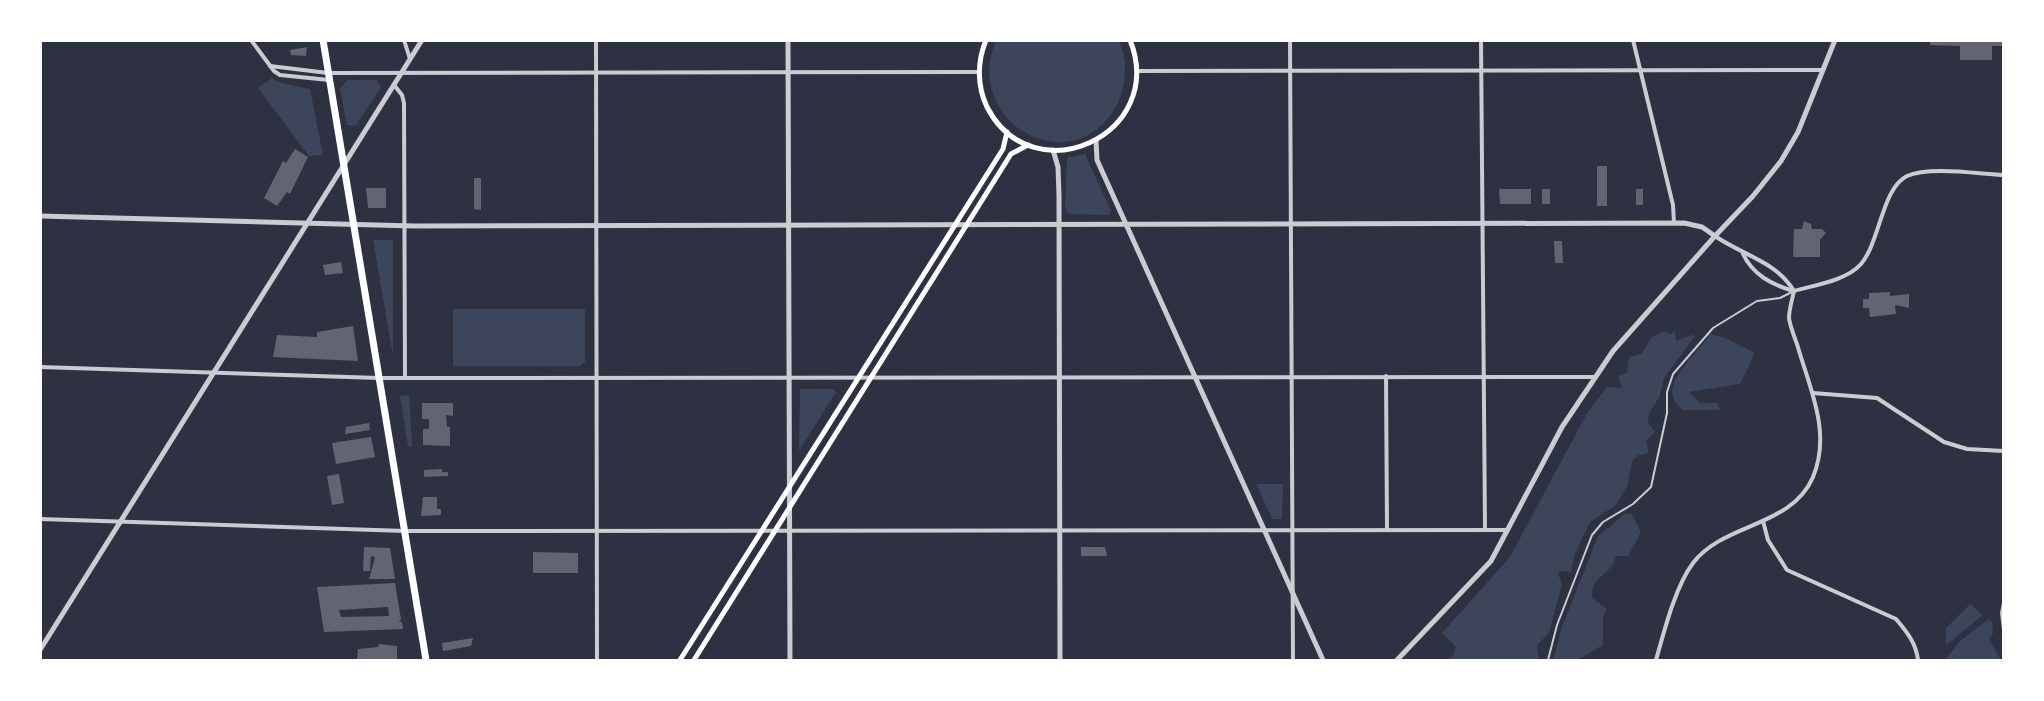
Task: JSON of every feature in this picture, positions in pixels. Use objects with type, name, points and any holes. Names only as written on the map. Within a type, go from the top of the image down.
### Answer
[{"type":"highway","points":[[323,40],[426,660]]},
{"type":"main road","points":[[986,40],[979,72],[986,103],[1007,132],[1028,145],[1053,150],[1078,148],[1096,141],[1113,128],[1126,111],[1134,92],[1137,71],[1130,40]]},
{"type":"main road","points":[[680,660],[1003,149],[1007,132]]},
{"type":"main road","points":[[694,660],[874,377],[1011,154],[1028,145]]},
{"type":"street","points":[[251,40],[270,66],[286,77],[401,73],[979,72]]},
{"type":"street","points":[[404,40],[410,59]]},
{"type":"street","points":[[40,650],[422,40]]},
{"type":"street","points":[[596,40],[597,660]]},
{"type":"street","points":[[788,40],[790,660]]},
{"type":"street","points":[[1290,40],[1293,660]]},
{"type":"street","points":[[1481,40],[1485,529]]},
{"type":"street","points":[[1633,40],[1673,205],[1674,223]]},
{"type":"street","points":[[1398,660],[1485,567],[1508,530],[1562,427],[1613,351],[1715,236],[1754,196],[1784,157],[1798,132],[1835,40]]},
{"type":"street","points":[[270,66],[329,76]]},
{"type":"street","points":[[1137,71],[1823,70]]},
{"type":"street","points":[[394,85],[402,95],[404,103],[405,378]]},
{"type":"street","points":[[1096,141],[1097,160],[1323,660]]},
{"type":"street","points":[[1053,150],[1058,167],[1059,224],[1060,660]]},
{"type":"street","points":[[1743,254],[1750,270],[1778,286],[1794,291],[1836,279],[1861,265],[1894,187],[1907,176],[1932,172],[2004,175]]},
{"type":"street","points":[[40,216],[354,226],[1482,223],[1674,223],[1695,225],[1743,254],[1756,257],[1785,276],[1794,291],[1789,318],[1813,393],[1820,435],[1813,478],[1796,499],[1775,516],[1712,545],[1693,563],[1680,588],[1656,660]]},
{"type":"street","points":[[40,367],[379,378],[1595,377]]},
{"type":"street","points":[[1386,376],[1387,529]]},
{"type":"street","points":[[1813,393],[1877,398],[1944,442],[1967,449],[2004,451]]},
{"type":"street","points":[[40,519],[405,531],[1508,530]]},
{"type":"street","points":[[1763,521],[1768,540],[1787,570],[1896,619],[1909,633],[1917,650],[1918,660]]},
{"type":"lane","points":[[1548,660],[1557,626],[1592,535],[1603,522],[1634,504],[1651,487],[1657,469],[1667,413],[1667,392],[1673,374],[1713,328],[1757,301],[1780,298],[1794,291]]},
{"type":"lane","points":[[2004,598],[2001,613],[2004,638]]},
{"type":"shaded area","points":[[996,41],[1119,41],[1124,58],[1125,75],[1122,93],[1104,123],[1090,134],[1074,141],[1055,142],[1037,138],[1022,131],[1009,120],[999,107],[992,91],[989,75],[990,58]]},
{"type":"shaded area","points":[[272,78],[281,83],[310,89],[323,155],[309,156],[258,88]]},
{"type":"shaded area","points":[[347,80],[377,80],[381,87],[356,126],[347,125],[340,89]]},
{"type":"shaded area","points":[[1085,154],[1111,211],[1109,215],[1070,214],[1065,210],[1067,158]]},
{"type":"shaded area","points":[[373,240],[393,240],[393,356]]},
{"type":"shaded area","points":[[453,309],[585,309],[585,362],[580,366],[453,366]]},
{"type":"shaded area","points":[[1663,331],[1670,334],[1675,331],[1676,341],[1695,336],[1664,378],[1660,396],[1649,413],[1648,422],[1655,432],[1646,441],[1649,453],[1638,455],[1632,461],[1628,484],[1616,505],[1590,522],[1574,556],[1571,572],[1560,571],[1558,573],[1562,585],[1549,633],[1537,645],[1539,660],[1445,660],[1454,655],[1455,646],[1442,633],[1510,557],[1587,413],[1607,387],[1622,388],[1618,376],[1627,373],[1629,357],[1641,354],[1652,337]]},
{"type":"shaded area","points":[[1710,334],[1725,338],[1755,353],[1740,384],[1689,392],[1700,403],[1717,403],[1720,410],[1683,410],[1675,401],[1672,391],[1675,381],[1680,371]]},
{"type":"shaded area","points":[[800,389],[833,389],[836,392],[799,451]]},
{"type":"shaded area","points":[[409,395],[412,446],[408,446],[400,396]]},
{"type":"shaded area","points":[[1256,484],[1283,484],[1282,519],[1272,519]]},
{"type":"shaded area","points":[[1631,513],[1641,532],[1628,556],[1616,556],[1593,590],[1592,598],[1607,609],[1603,617],[1603,645],[1577,660],[1553,660],[1563,624],[1598,536],[1625,514]]},
{"type":"shaded area","points":[[1970,604],[1983,615],[1946,645],[1946,628]]},
{"type":"shaded area","points":[[1989,619],[1992,622],[1993,633],[1989,639],[2001,660],[1945,660],[1960,641]]},
{"type":"building","points":[[1930,40],[2004,40],[2004,46],[1992,46],[1992,60],[1960,60],[1960,46],[1930,45]]},
{"type":"building","points":[[307,47],[306,56],[291,55],[290,50]]},
{"type":"building","points":[[295,149],[308,157],[290,194],[287,192],[277,206],[264,198],[283,161],[286,163]]},
{"type":"building","points":[[1597,166],[1607,166],[1607,206],[1597,206]]},
{"type":"building","points":[[474,178],[481,178],[481,210],[474,209]]},
{"type":"building","points":[[366,188],[386,188],[386,208],[368,208]]},
{"type":"building","points":[[1499,189],[1531,189],[1531,204],[1500,204]]},
{"type":"building","points":[[1542,189],[1550,189],[1550,204],[1542,204]]},
{"type":"building","points":[[1636,189],[1643,189],[1643,205],[1636,205]]},
{"type":"building","points":[[1804,221],[1811,224],[1812,229],[1822,229],[1826,233],[1820,240],[1820,257],[1793,257],[1794,229],[1802,229]]},
{"type":"building","points":[[1554,241],[1562,241],[1563,263],[1555,263]]},
{"type":"building","points":[[341,262],[343,273],[325,275],[323,265]]},
{"type":"building","points":[[1890,292],[1890,296],[1909,294],[1909,308],[1895,305],[1896,314],[1870,317],[1869,308],[1863,308],[1863,299],[1869,299],[1869,293]]},
{"type":"building","points":[[353,326],[358,361],[273,357],[277,335],[317,337],[317,332]]},
{"type":"building","points":[[422,403],[453,403],[453,416],[446,415],[447,427],[450,427],[450,446],[423,445],[423,429],[429,429],[429,419],[422,419]]},
{"type":"building","points":[[369,423],[370,430],[345,434],[346,427]]},
{"type":"building","points":[[371,437],[375,457],[336,464],[332,443]]},
{"type":"building","points":[[442,469],[442,472],[448,472],[448,476],[424,477],[424,470]]},
{"type":"building","points":[[339,474],[344,503],[332,505],[327,476]]},
{"type":"building","points":[[423,497],[437,497],[437,509],[441,509],[441,515],[421,516]]},
{"type":"building","points":[[364,547],[390,548],[395,579],[369,579],[375,557],[371,556],[370,571],[363,571]]},
{"type":"building","points":[[1081,547],[1105,547],[1107,556],[1081,556]]},
{"type":"building","points":[[533,552],[578,553],[578,573],[533,573]]},
{"type":"building","points":[[395,583],[401,619],[399,622],[402,622],[403,629],[324,632],[317,587]],"holes":[[[388,607],[389,616],[341,617],[339,610]]]},
{"type":"building","points":[[473,638],[471,646],[443,651],[442,643]]},
{"type":"building","points":[[379,644],[397,646],[397,660],[357,659],[358,649],[378,647]]}]
